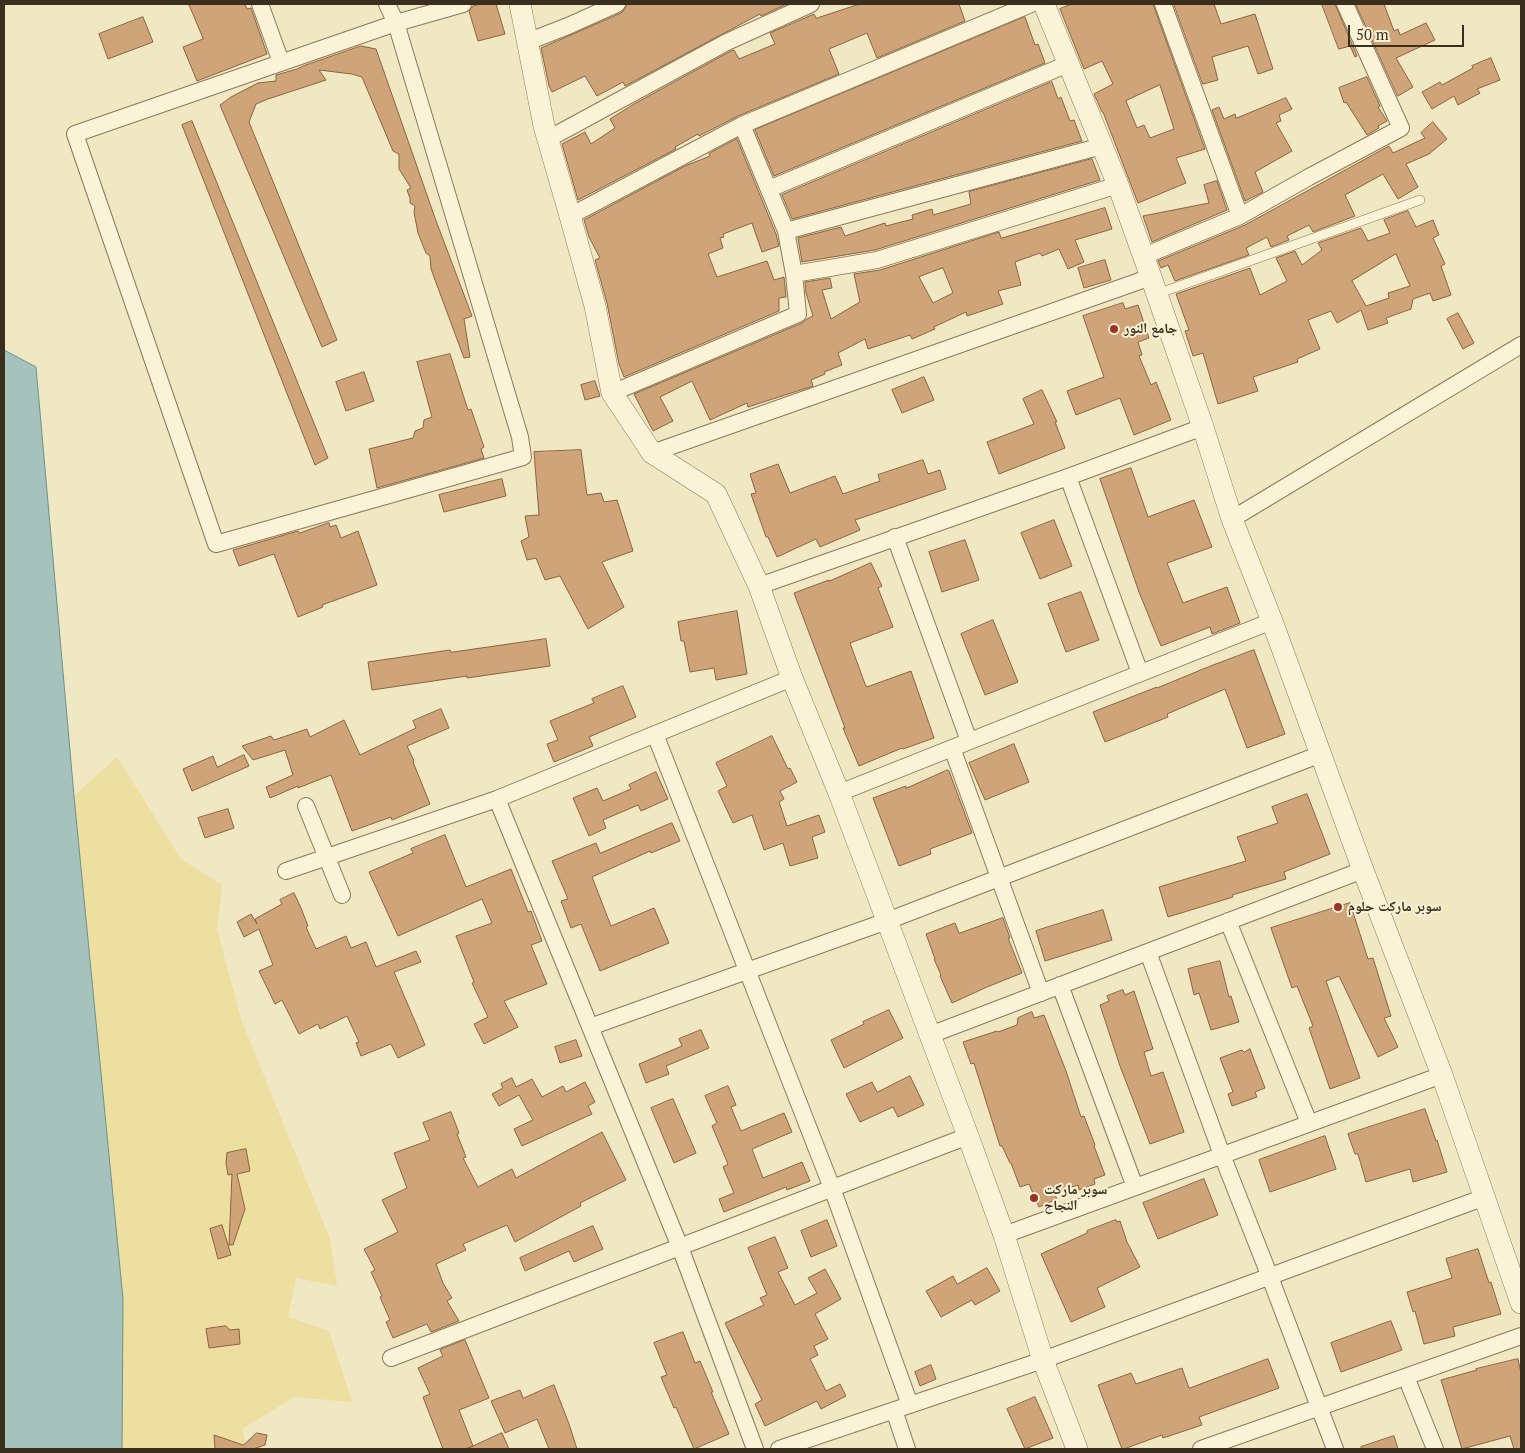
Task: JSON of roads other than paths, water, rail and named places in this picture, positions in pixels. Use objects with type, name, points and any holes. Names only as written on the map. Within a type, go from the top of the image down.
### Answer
[{"type":"street","points":[[260,4],[281,62]]},
{"type":"street","points":[[387,4],[396,23],[520,437],[523,457],[216,544],[75,134],[396,23],[464,4]]},
{"type":"street","points":[[520,4],[548,139],[595,306],[612,393],[652,453],[716,494],[759,586],[792,678],[839,793],[968,1136],[1004,1235],[1043,1360],[1078,1449]]},
{"type":"street","points":[[527,42],[617,4]]},
{"type":"street","points":[[548,139],[727,42],[808,4]]},
{"type":"street","points":[[570,216],[742,125],[1031,4]]},
{"type":"street","points":[[1044,4],[1118,185],[1203,427],[1232,519],[1442,1075],[1521,1303]]},
{"type":"street","points":[[1163,4],[1240,216]]},
{"type":"street","points":[[1144,256],[1240,216],[1401,128],[1345,4]]},
{"type":"street","points":[[769,188],[1068,64]]},
{"type":"street","points":[[612,393],[798,314],[794,274],[786,231],[742,125]]},
{"type":"street","points":[[786,231],[1102,146]]},
{"type":"street","points":[[794,274],[878,260],[1118,185]]},
{"type":"street","points":[[652,453],[1154,285]]},
{"type":"street","points":[[1232,519],[1521,345]]},
{"type":"street","points":[[759,586],[1068,477],[1203,427]]},
{"type":"street","points":[[1068,477],[1140,673]]},
{"type":"street","points":[[895,537],[969,741]]},
{"type":"street","points":[[839,793],[1272,621]]},
{"type":"street","points":[[286,871],[497,799],[792,678]]},
{"type":"street","points":[[655,734],[832,1188],[910,1405]]},
{"type":"street","points":[[952,748],[1041,993]]},
{"type":"street","points":[[590,1027],[887,921],[1321,754]]},
{"type":"street","points":[[497,799],[680,1246],[755,1449]]},
{"type":"street","points":[[306,806],[342,895]]},
{"type":"street","points":[[930,1035],[1363,870]]},
{"type":"street","points":[[1228,921],[1309,1123]]},
{"type":"street","points":[[1148,952],[1222,1156],[1335,1449]]},
{"type":"street","points":[[1060,985],[1135,1187]]},
{"type":"street","points":[[1004,1235],[1442,1075]]},
{"type":"street","points":[[390,1358],[968,1136]]},
{"type":"street","points":[[779,1449],[1043,1360],[1485,1197]]},
{"type":"street","points":[[1201,1449],[1226,1445],[1320,1407],[1521,1336]]},
{"type":"street","points":[[1406,1377],[1435,1449]]},
{"type":"street","points":[[894,1410],[907,1449]]},
{"type":"lane","points":[[1154,285],[1420,200]]},
{"type":"water","points":[[4,350],[36,367],[74,796],[123,1299],[122,1449],[4,1449]]},
{"type":"place","name":"جامع النور","points":[[1114,329]]},
{"type":"place","name":"سوبر ماركت حلوم","points":[[1338,907]]},
{"type":"place","name":"سوبر ماركت النجاح","points":[[1034,1198]]}]
